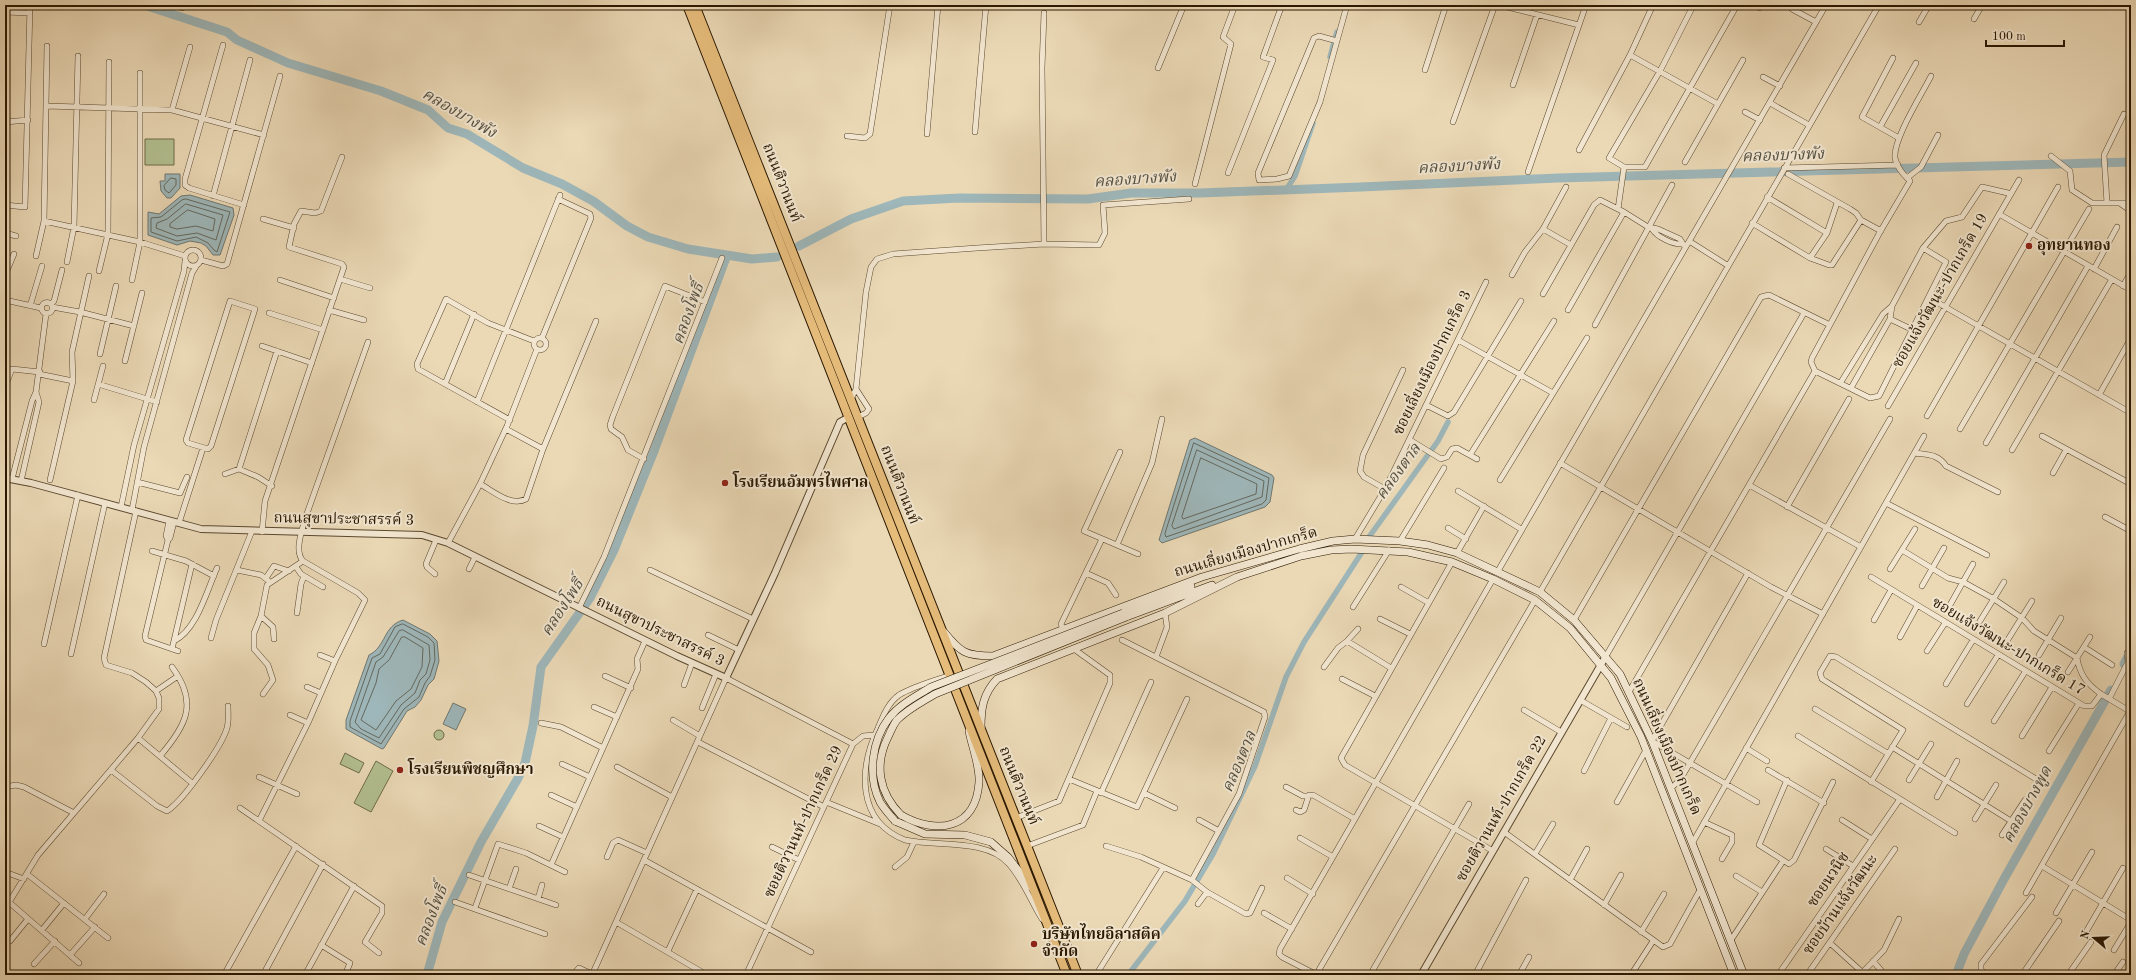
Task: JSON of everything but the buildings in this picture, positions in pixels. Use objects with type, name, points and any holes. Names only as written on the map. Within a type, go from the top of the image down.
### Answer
[{"type":"main road","name":"ถนนติวานนท์","points":[[687,5],[940,627],[1078,975]]},
{"type":"main road","name":"ถนนติวานนท์","points":[[695,5],[850,399],[854,417],[966,719],[980,750],[1067,975]]},
{"type":"main road","name":"ถนนเลี่ยงเมืองปากเกร็ด","points":[[940,627],[959,649],[972,656],[993,656],[997,653],[1229,569],[1298,548],[1333,541],[1355,539],[1400,541],[1428,545],[1457,553],[1540,592],[1574,620],[1620,674],[1652,741],[1693,842],[1744,975]]},
{"type":"main road","name":"ถนนเลี่ยงเมืองปากเกร็ด","points":[[998,679],[1165,613],[1237,577],[1300,556],[1331,550],[1389,550],[1452,562],[1493,579],[1535,600],[1570,628],[1611,678],[1646,750],[1734,975]]},
{"type":"main road","points":[[966,719],[979,782],[977,797],[969,812],[956,823],[938,827],[919,824],[901,815],[887,798],[882,786],[881,758],[883,748],[896,722],[907,710],[935,694],[1198,584],[1229,569]]},
{"type":"main road","points":[[1037,896],[1008,857],[991,842],[981,838],[965,835],[925,834],[895,821],[880,803],[876,794],[873,759],[880,736],[889,718],[902,705],[931,688],[1125,615],[1237,577]]},
{"type":"main road","points":[[982,735],[981,708],[984,697],[998,679],[993,678],[987,671],[989,663],[997,653]]},
{"type":"street","points":[[5,205],[26,207],[30,5]]},
{"type":"street","points":[[173,5],[182,8],[183,5]]},
{"type":"street","points":[[848,136],[865,138],[870,134],[890,5]]},
{"type":"street","points":[[927,134],[938,5]]},
{"type":"street","points":[[975,132],[986,5]]},
{"type":"street","points":[[1158,68],[1184,5]]},
{"type":"street","points":[[1195,184],[1232,44],[1224,37],[1235,5]]},
{"type":"street","points":[[1228,173],[1273,60],[1263,56],[1282,5]]},
{"type":"street","points":[[1338,41],[1319,36],[1314,38],[1258,173],[1259,180],[1277,179],[1289,176],[1320,102],[1338,41],[1347,5]]},
{"type":"street","points":[[1425,70],[1446,5]]},
{"type":"street","points":[[1453,122],[1495,5]]},
{"type":"street","points":[[1499,5],[1515,7],[1537,15],[1579,25]]},
{"type":"street","points":[[1528,172],[1586,5]]},
{"type":"street","points":[[1579,150],[1630,55],[1653,5]]},
{"type":"street","points":[[1691,10],[1660,71],[1609,158],[1624,167],[1645,167],[1737,5]]},
{"type":"street","points":[[1754,5],[1760,8],[1762,5]]},
{"type":"street","points":[[1498,571],[1684,245],[1689,241],[1826,5]]},
{"type":"street","points":[[1540,592],[1727,265],[1879,5]]},
{"type":"street","points":[[1919,22],[1929,5]]},
{"type":"street","points":[[1974,19],[1982,5]]},
{"type":"street","points":[[1792,9],[1816,22]]},
{"type":"street","points":[[5,12],[30,13]]},
{"type":"street","points":[[1044,13],[1042,188],[1044,244]]},
{"type":"street","points":[[1513,85],[1537,15]]},
{"type":"street","points":[[223,45],[185,179],[186,185],[189,188],[244,205]]},
{"type":"street","points":[[36,256],[44,221],[47,46]]},
{"type":"street","points":[[172,110],[190,47]]},
{"type":"street","points":[[1630,55],[1718,104]]},
{"type":"street","points":[[67,262],[74,227],[78,56]]},
{"type":"street","points":[[1894,58],[1862,117],[1899,138]]},
{"type":"street","points":[[213,196],[250,60]]},
{"type":"street","points":[[1686,162],[1742,60]]},
{"type":"street","points":[[99,271],[108,234],[109,62]]},
{"type":"street","points":[[1880,127],[1916,63]]},
{"type":"street","points":[[132,280],[140,242],[140,73]]},
{"type":"street","points":[[201,260],[226,266],[280,76]]},
{"type":"street","points":[[1923,248],[1946,262],[1879,396],[1870,398],[1841,382],[1816,371],[1811,362],[1812,358],[1828,324],[1910,181],[1898,165],[1895,158],[1899,138],[1931,76]]},
{"type":"street","points":[[1763,77],[1780,86]]},
{"type":"street","points":[[1770,103],[1809,125]]},
{"type":"street","points":[[47,106],[172,110],[264,135]]},
{"type":"street","points":[[1745,112],[1760,120]]},
{"type":"street","points":[[2107,203],[2104,155],[2124,114]]},
{"type":"street","points":[[5,122],[28,120]]},
{"type":"street","points":[[1907,178],[1922,166],[1938,134]]},
{"type":"street","points":[[2051,156],[2070,171],[2072,190],[2092,203],[2131,203]]},
{"type":"street","points":[[262,532],[265,502],[272,486],[322,330],[334,298],[343,265],[289,247],[294,228],[301,211],[315,213],[321,211],[342,157]]},
{"type":"street","points":[[1784,168],[1898,165]]},
{"type":"street","points":[[1618,209],[1624,167]]},
{"type":"street","points":[[1788,174],[1856,213],[1861,220],[1881,231]]},
{"type":"street","points":[[1999,214],[2019,180]]},
{"type":"street","points":[[1595,325],[1650,228],[1672,185]]},
{"type":"street","points":[[1512,276],[1525,252],[1543,229],[1566,187]]},
{"type":"street","points":[[1852,388],[1890,319],[1892,306],[1923,248],[1946,221],[1962,217],[1982,187],[2008,193]]},
{"type":"street","points":[[1927,416],[2058,187]]},
{"type":"street","points":[[477,402],[559,197],[590,214],[591,218],[542,338]]},
{"type":"street","points":[[1767,197],[1827,233]]},
{"type":"street","points":[[850,399],[856,389],[866,292],[871,267],[877,259],[893,254],[1044,244],[1099,245],[1105,233],[1103,205],[1189,199]]},
{"type":"street","points":[[1543,294],[1596,202],[1600,200],[1624,212],[1650,228],[1658,228],[1680,239],[1684,245]]},
{"type":"street","points":[[1810,258],[1827,233],[1838,203]]},
{"type":"street","points":[[2121,204],[2131,211]]},
{"type":"street","points":[[1960,430],[2088,209]]},
{"type":"street","points":[[1568,310],[1624,212]]},
{"type":"street","name":"ซอยแจ้งวัฒนะ-ปากเกร็ด 19","points":[[1888,406],[1999,214],[2131,290]]},
{"type":"street","points":[[263,219],[294,228]]},
{"type":"street","points":[[1752,223],[1810,258],[1823,264],[1832,265],[1861,220]]},
{"type":"street","points":[[44,221],[140,242],[185,258],[190,265],[197,265]]},
{"type":"street","points":[[2094,269],[2117,227]]},
{"type":"street","points":[[1543,229],[1571,244]]},
{"type":"street","points":[[5,233],[16,236]]},
{"type":"street","points":[[1689,241],[1727,265]]},
{"type":"street","points":[[121,507],[134,445],[184,271],[185,258],[191,250],[196,251],[200,255],[201,260]]},
{"type":"street","points":[[5,275],[14,254]]},
{"type":"street","points":[[581,609],[644,459],[722,258]]},
{"type":"street","points":[[5,909],[38,855],[138,738],[159,709],[159,698],[156,691],[138,676],[106,665],[104,658],[134,510],[137,482],[144,448],[192,273],[201,260]]},
{"type":"street","points":[[30,306],[42,266]]},
{"type":"street","points":[[1986,442],[2088,266]]},
{"type":"street","points":[[46,314],[51,312],[51,306],[54,301],[62,270]]},
{"type":"street","points":[[2123,286],[2131,272]]},
{"type":"street","points":[[50,480],[73,381],[72,352],[89,276]]},
{"type":"street","points":[[340,279],[370,288]]},
{"type":"street","points":[[2012,450],[2112,279]]},
{"type":"street","points":[[280,280],[334,298]]},
{"type":"street","name":"ซอยเลี่ยงเมืองปากเกร็ด 3","points":[[1355,539],[1385,490],[1486,282]]},
{"type":"street","points":[[100,354],[107,318],[116,286]]},
{"type":"street","points":[[644,459],[628,450],[622,437],[611,429],[610,425],[613,416],[665,286],[705,302]]},
{"type":"street","points":[[125,362],[142,293]]},
{"type":"street","points":[[1574,620],[1761,297],[1769,295],[1828,324]]},
{"type":"street","points":[[510,420],[418,369],[417,364],[446,299],[505,330],[534,341]]},
{"type":"street","points":[[5,300],[41,308],[46,314],[36,392],[32,401],[12,478]]},
{"type":"street","points":[[1933,300],[2131,413]]},
{"type":"street","points":[[230,301],[255,309],[210,447],[208,449],[203,448],[188,443],[186,440],[230,301]]},
{"type":"street","points":[[1426,405],[1448,416],[1451,415],[1521,301]]},
{"type":"street","points":[[41,308],[45,303],[51,306],[107,318],[134,326]]},
{"type":"street","points":[[1841,382],[1883,314],[1892,306]]},
{"type":"street","points":[[329,310],[364,320]]},
{"type":"street","points":[[269,313],[322,330]]},
{"type":"street","points":[[1606,656],[1676,532],[1804,313]]},
{"type":"street","points":[[445,384],[474,314]]},
{"type":"street","points":[[1890,319],[1913,330]]},
{"type":"street","points":[[480,484],[511,501],[518,503],[526,499],[543,449],[596,321]]},
{"type":"street","points":[[1470,455],[1554,321]]},
{"type":"street","points":[[534,341],[538,338],[542,338]]},
{"type":"street","points":[[537,350],[546,346],[546,341],[542,338]]},
{"type":"street","points":[[1500,480],[1587,338]]},
{"type":"street","points":[[2099,395],[2131,338]]},
{"type":"street","points":[[1458,340],[1553,393]]},
{"type":"street","points":[[534,341],[534,346],[537,350]]},
{"type":"street","points":[[259,821],[278,786],[335,661],[365,600],[358,593],[303,561],[299,554],[301,533],[368,342]]},
{"type":"street","points":[[262,346],[312,363]]},
{"type":"street","points":[[448,543],[480,484],[506,429],[537,350]]},
{"type":"street","points":[[239,469],[277,351]]},
{"type":"street","points":[[94,400],[103,366]]},
{"type":"street","points":[[5,387],[12,369],[39,373],[73,381]]},
{"type":"street","points":[[1385,490],[1364,477],[1360,471],[1363,456],[1403,370]]},
{"type":"street","points":[[1629,692],[1816,371]]},
{"type":"street","points":[[98,384],[157,402]]},
{"type":"street","points":[[854,417],[866,413],[869,409],[856,389]]},
{"type":"street","points":[[21,481],[39,402],[36,392]]},
{"type":"street","points":[[1787,506],[1849,399]]},
{"type":"street","points":[[32,401],[39,402]]},
{"type":"street","name":"ถนนสุขาประชาสรรค์ 3","points":[[5,478],[12,478],[78,495],[201,529],[262,532],[422,535],[448,543],[692,663],[726,678],[840,422],[854,417]]},
{"type":"street","points":[[1117,546],[1152,463],[1162,419]]},
{"type":"street","points":[[1671,788],[1678,784],[1890,419]]},
{"type":"street","points":[[506,429],[543,449]]},
{"type":"street","points":[[1693,842],[1725,783],[1924,436]]},
{"type":"street","points":[[2042,436],[2131,484]]},
{"type":"street","points":[[1410,440],[1441,458],[1447,457],[1455,448],[1460,448],[1478,459]]},
{"type":"street","points":[[134,445],[144,448]]},
{"type":"street","points":[[178,651],[146,640],[145,636],[168,540],[203,448]]},
{"type":"street","points":[[2053,473],[2066,450]]},
{"type":"street","points":[[1120,452],[1084,530],[1086,533],[1138,554]]},
{"type":"street","points":[[1915,454],[1934,455],[1941,459],[1946,466],[1998,492]]},
{"type":"street","points":[[1560,463],[1787,596],[1823,614]]},
{"type":"street","points":[[1400,541],[1444,468]]},
{"type":"street","points":[[225,474],[239,469],[258,477],[272,486]]},
{"type":"street","points":[[137,482],[182,493],[187,477]]},
{"type":"street","points":[[1749,485],[1825,529],[1861,547]]},
{"type":"street","points":[[1458,491],[1521,529]]},
{"type":"street","points":[[44,644],[78,495]]},
{"type":"street","points":[[71,654],[105,503]]},
{"type":"street","points":[[1886,503],[1987,555]]},
{"type":"street","points":[[1457,553],[1484,506]]},
{"type":"street","points":[[2105,517],[2131,531]]},
{"type":"street","points":[[1448,528],[1466,538]]},
{"type":"street","points":[[1890,569],[1914,529]]},
{"type":"street","points":[[211,638],[216,620],[252,531]]},
{"type":"street","points":[[1063,629],[1061,624],[1102,539]]},
{"type":"street","points":[[436,540],[426,564],[427,567],[436,574]]},
{"type":"street","points":[[1922,586],[1944,548]]},
{"type":"street","points":[[1353,607],[1389,550]]},
{"type":"street","points":[[1902,550],[1932,569],[1955,581],[1963,582],[1994,599],[2022,618],[2034,631],[2077,658],[2079,672],[2084,679],[2106,697],[2130,711],[2026,893]]},
{"type":"street","points":[[152,551],[192,564],[214,576]]},
{"type":"street","points":[[469,569],[475,557]]},
{"type":"street","points":[[237,570],[268,580],[289,571],[303,561]]},
{"type":"street","points":[[1452,562],[1341,758],[1345,765],[1376,784],[1493,851]]},
{"type":"street","points":[[172,649],[192,564]]},
{"type":"street","points":[[1950,605],[1973,564]]},
{"type":"street","points":[[263,694],[273,680],[268,665],[254,649],[254,632],[260,616],[268,580],[274,566],[289,571]]},
{"type":"street","points":[[296,567],[304,576],[323,587]]},
{"type":"street","points":[[174,641],[183,636],[192,626],[218,568]]},
{"type":"street","points":[[650,570],[753,619]]},
{"type":"street","points":[[1086,573],[1108,583],[1116,595]]},
{"type":"street","points":[[1748,573],[1652,741],[1756,802]]},
{"type":"street","points":[[297,613],[301,584],[304,576]]},
{"type":"street","name":"ซอยแจ้งวัฒนะ-ปากเกร็ด 17","points":[[1871,578],[1998,656],[2079,703],[2089,707],[2106,697]]},
{"type":"street","points":[[1493,579],[1280,949],[1279,954],[1282,957],[1317,975],[1535,600]]},
{"type":"street","points":[[1980,621],[2004,582]]},
{"type":"street","points":[[1401,587],[1429,603]]},
{"type":"street","points":[[1874,620],[1891,590]]},
{"type":"street","points":[[2007,641],[2032,601]]},
{"type":"street","points":[[1900,636],[1917,606]]},
{"type":"street","points":[[1156,657],[1167,627],[1165,613]]},
{"type":"street","points":[[260,616],[273,628],[274,638]]},
{"type":"street","points":[[2038,655],[2049,640],[2061,618]]},
{"type":"street","points":[[1380,619],[1410,634]]},
{"type":"street","points":[[1927,651],[1945,623]]},
{"type":"street","points":[[1324,667],[1338,648],[1358,629]]},
{"type":"street","points":[[708,635],[739,650]]},
{"type":"street","points":[[2068,672],[2090,637]]},
{"type":"street","points":[[551,865],[639,668],[637,659],[645,640]]},
{"type":"street","points":[[1122,640],[1264,712],[1265,717],[1239,794],[1193,881]]},
{"type":"street","points":[[1946,684],[1973,640]]},
{"type":"street","points":[[1347,641],[1391,668]]},
{"type":"street","points":[[2084,647],[2112,665]]},
{"type":"street","points":[[1016,818],[1057,803],[1069,779],[1111,678],[1110,675],[1074,649]]},
{"type":"street","points":[[320,654],[335,661]]},
{"type":"street","points":[[2106,697],[2128,662],[2127,654]]},
{"type":"street","name":"ซอยติวานนท์-ปากเกร็ด 22","points":[[1421,975],[1606,656]]},
{"type":"street","points":[[1871,782],[1887,753],[1903,730],[1900,726],[1819,677],[1830,656],[1836,657],[2036,779]]},
{"type":"street","points":[[1967,704],[1998,656]]},
{"type":"street","points":[[684,685],[692,663]]},
{"type":"street","points":[[160,756],[176,738],[186,716],[188,704],[187,695],[172,667]]},
{"type":"street","points":[[1994,722],[2025,672]]},
{"type":"street","points":[[702,708],[716,674]]},
{"type":"street","points":[[874,735],[889,705],[899,695],[950,674]]},
{"type":"street","points":[[156,691],[178,676]]},
{"type":"street","points":[[605,676],[630,688]]},
{"type":"street","points":[[573,975],[579,968],[593,975],[726,678],[854,744]]},
{"type":"street","points":[[1342,679],[1375,696]]},
{"type":"street","points":[[1027,846],[1083,825],[1151,682]]},
{"type":"street","points":[[307,687],[321,693]]},
{"type":"street","points":[[2022,736],[2052,687]]},
{"type":"street","points":[[1069,779],[1137,807],[1186,699]]},
{"type":"street","points":[[1580,700],[1628,727]]},
{"type":"street","points":[[2050,751],[2079,703]]},
{"type":"street","points":[[111,770],[157,806],[167,811],[192,783],[223,740],[228,727],[228,706]]},
{"type":"street","points":[[594,707],[617,717]]},
{"type":"street","points":[[1814,709],[1887,753]]},
{"type":"street","points":[[1524,710],[1561,732]]},
{"type":"street","points":[[290,716],[308,723]]},
{"type":"street","points":[[1584,771],[1611,718]]},
{"type":"street","points":[[673,720],[700,736]]},
{"type":"street","points":[[541,723],[561,727],[603,748]]},
{"type":"street","name":"ซอยติวานนท์-ปากเกร็ด 29","points":[[746,975],[854,744],[863,736],[874,735],[868,752],[865,781],[870,807],[883,825],[899,838],[914,842],[982,848],[1000,855],[1018,876],[1049,930]]},
{"type":"street","points":[[1798,736],[1955,833]]},
{"type":"street","points":[[138,738],[192,783]]},
{"type":"street","points":[[698,742],[825,804],[883,825]]},
{"type":"street","points":[[1909,780],[1931,744]]},
{"type":"street","points":[[1892,747],[2011,821]]},
{"type":"street","points":[[1746,748],[1768,761]]},
{"type":"street","points":[[1617,802],[1646,750]]},
{"type":"street","points":[[1937,796],[1957,761]]},
{"type":"street","points":[[562,764],[590,777]]},
{"type":"street","points":[[617,767],[672,797]]},
{"type":"street","points":[[1768,770],[1824,803]]},
{"type":"street","points":[[259,777],[297,794]]},
{"type":"street","points":[[1786,780],[1759,845],[1788,864],[1794,860],[1824,803],[1833,782]]},
{"type":"street","points":[[1975,819],[1996,784]]},
{"type":"street","points":[[5,787],[16,785],[24,787],[74,813]]},
{"type":"street","points":[[1286,788],[1303,796],[1309,795],[1355,820]]},
{"type":"street","points":[[1144,793],[1175,808]]},
{"type":"street","points":[[552,795],[577,807]]},
{"type":"street","points":[[1296,810],[1304,810],[1309,795]]},
{"type":"street","name":"ซอยนวนิช","points":[[1778,975],[1900,799]]},
{"type":"street","points":[[2002,835],[2025,800]]},
{"type":"street","points":[[1370,975],[1469,804]]},
{"type":"street","points":[[240,808],[323,864],[383,908],[365,942],[379,953]]},
{"type":"street","points":[[1199,820],[1219,831]]},
{"type":"street","points":[[1842,820],[1872,839]]},
{"type":"street","points":[[1704,822],[1732,835],[1732,842],[1722,859]]},
{"type":"street","points":[[1535,854],[1553,824]]},
{"type":"street","points":[[539,826],[563,837]]},
{"type":"street","points":[[1504,832],[1663,947],[1670,944],[1700,890]]},
{"type":"street","points":[[1300,838],[1333,858]]},
{"type":"street","points":[[607,857],[613,843],[618,840],[647,853]]},
{"type":"street","points":[[895,867],[907,857],[914,842]]},
{"type":"street","points":[[475,908],[498,844],[526,853],[565,872]]},
{"type":"street","points":[[224,975],[296,846]]},
{"type":"street","points":[[1106,846],[1141,857],[1193,881],[1208,892],[1246,914],[1250,913],[1262,888]]},
{"type":"street","points":[[772,847],[799,860]]},
{"type":"street","points":[[1570,880],[1587,849]]},
{"type":"street","points":[[1826,849],[1853,866]]},
{"type":"street","name":"ซอยบ้านแจ้งวัฒนะ","points":[[1807,975],[1895,849]]},
{"type":"street","points":[[2056,913],[2092,852]]},
{"type":"street","points":[[644,860],[811,952]]},
{"type":"street","points":[[1731,940],[1783,861]]},
{"type":"street","points":[[263,975],[323,864]]},
{"type":"street","points":[[2042,866],[2103,902],[2131,921],[2114,950]]},
{"type":"street","points":[[1096,975],[1163,868]]},
{"type":"street","points":[[2086,932],[2123,868]]},
{"type":"street","points":[[509,889],[516,869]]},
{"type":"street","points":[[5,872],[24,879]]},
{"type":"street","points":[[27,874],[108,938]]},
{"type":"street","points":[[470,875],[556,905]]},
{"type":"street","points":[[1604,905],[1621,875]]},
{"type":"street","points":[[1736,876],[1762,892]]},
{"type":"street","points":[[1287,878],[1313,894]]},
{"type":"street","points":[[1475,975],[1526,880]]},
{"type":"street","points":[[538,898],[542,885]]},
{"type":"street","points":[[305,975],[354,886]]},
{"type":"street","points":[[668,951],[697,889]]},
{"type":"street","points":[[1198,904],[1208,892]]},
{"type":"street","points":[[85,919],[104,894]]},
{"type":"street","points":[[1641,932],[1664,894]]},
{"type":"street","points":[[1987,975],[1981,970],[1981,964],[2032,897]]},
{"type":"street","points":[[455,902],[545,934]]},
{"type":"street","points":[[10,903],[79,963]]},
{"type":"street","points":[[42,930],[64,903]]},
{"type":"street","points":[[1264,913],[1292,929]]},
{"type":"street","points":[[10,941],[28,918]]},
{"type":"street","points":[[1830,943],[1861,974],[1884,950],[1899,919]]},
{"type":"street","points":[[2022,975],[2059,921]]},
{"type":"street","points":[[616,922],[707,975]]},
{"type":"street","points":[[70,955],[95,927]]},
{"type":"street","points":[[34,964],[55,941]]},
{"type":"street","points":[[1631,975],[1653,941]]},
{"type":"street","points":[[2068,975],[2091,942]]},
{"type":"street","points":[[321,945],[350,963],[345,975]]},
{"type":"street","points":[[1519,975],[1529,957]]},
{"type":"street","points":[[1873,961],[1885,975]]},
{"type":"street","points":[[2114,975],[2123,962]]},
{"type":"green space","points":[[145,139],[174,139],[174,165],[145,165]]},
{"type":"green space","points":[[439,730],[444,735],[439,740],[434,735]]},
{"type":"green space","points":[[345,753],[364,763],[359,773],[340,764]]},
{"type":"green space","points":[[376,761],[393,771],[371,812],[354,803]]},
{"type":"water","points":[[165,174],[180,174],[180,188],[171,198],[167,198],[161,191],[160,181],[165,181]]},
{"type":"water","points":[[190,195],[233,208],[234,215],[220,255],[213,255],[206,246],[201,243],[190,241],[177,245],[148,235],[148,212],[159,214],[181,196]]},
{"type":"water","points":[[1195,438],[1272,475],[1274,478],[1270,502],[1265,507],[1162,543],[1159,540],[1190,440]]},
{"type":"water","points":[[403,620],[430,634],[437,641],[439,661],[434,679],[428,685],[421,700],[415,707],[407,711],[382,749],[346,729],[346,720],[369,655],[379,647],[392,627],[396,623]]},
{"type":"water","points":[[453,703],[466,709],[456,730],[443,724]]},
{"type":"waterway","name":"คลองบางพัง","points":[[144,5],[227,32],[237,40],[288,63],[381,91],[428,110],[448,128],[467,134],[523,168],[562,184],[593,201],[627,226],[648,237],[688,249],[752,259],[777,257]]},
{"type":"waterway","points":[[1330,57],[1337,32]]},
{"type":"waterway","points":[[1286,190],[1295,176],[1313,123]]},
{"type":"waterway","name":"คลองบางพัง","points":[[799,246],[851,219],[903,201],[959,198],[1088,199],[1131,193],[1200,193],[1558,178],[2131,162]]},
{"type":"waterway","name":"คลองโพธิ์","points":[[427,975],[442,922],[481,842],[517,780],[525,763],[533,726],[541,667],[590,598],[614,550],[654,451],[727,255]]},
{"type":"waterway","name":"คลองตาล","points":[[1369,537],[1438,441],[1448,422]]},
{"type":"waterway","name":"คลองตาล","points":[[1128,975],[1185,901],[1213,854],[1255,766],[1286,677],[1304,642],[1362,552]]},
{"type":"waterway","name":"คลองบางพูด","points":[[2124,664],[2131,651]]},
{"type":"waterway","name":"คลองบางพูด","points":[[1956,975],[1964,954],[2004,879],[2111,690]]},
{"type":"place","name":"อุทยานทอง","points":[[2029,246]]},
{"type":"place","name":"โรงเรียนอัมพรไพศาล","points":[[725,483]]},
{"type":"place","name":"โรงเรียนพิชญศึกษา","points":[[400,770]]},
{"type":"place","name":"บริษัทไทยอิลาสติค จำกัด","points":[[1034,944]]}]
